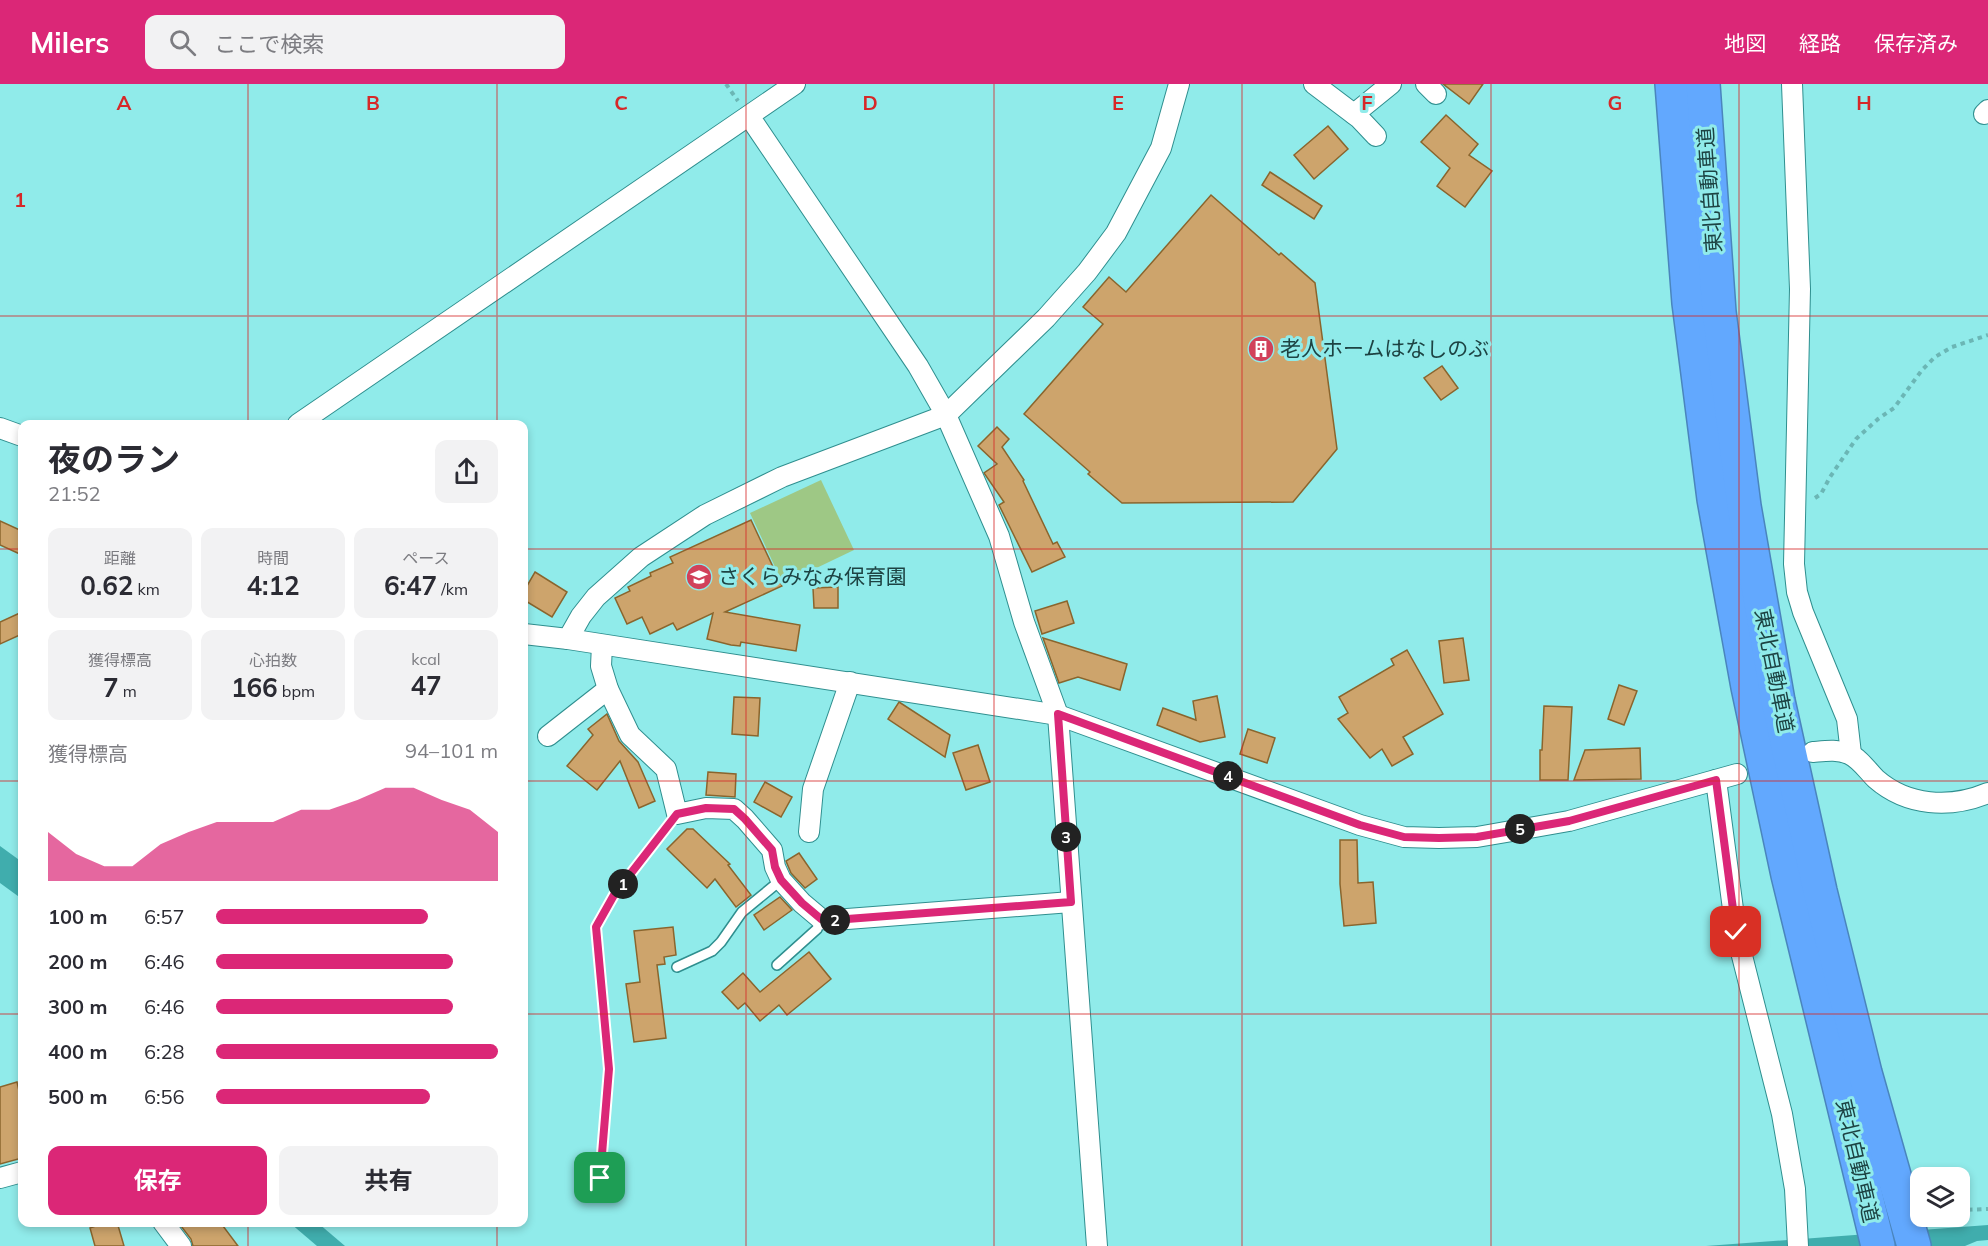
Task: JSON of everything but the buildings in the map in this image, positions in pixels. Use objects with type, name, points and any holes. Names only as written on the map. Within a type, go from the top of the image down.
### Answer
[{"type":"highway","name":"東北自動車道","points":[[1672,84],[1689,303],[1714,499],[1748,687],[1788,875],[1878,1246]]},
{"type":"highway","name":"東北自動車道","points":[[1703,84],[1719,312],[1744,506],[1778,701],[1823,902],[1865,1073],[1914,1246]]},
{"type":"street","points":[[304,420],[795,84]]},
{"type":"street","points":[[568,639],[581,616],[597,597],[641,556],[705,515],[782,477],[946,415],[1046,318],[1087,272],[1116,233],[1161,148],[1179,84]]},
{"type":"street","points":[[1314,84],[1354,114],[1377,136]]},
{"type":"street","points":[[1354,114],[1391,84]]},
{"type":"street","points":[[1792,84],[1800,289],[1794,564],[1797,592],[1847,719],[1851,754]]},
{"type":"street","points":[[749,116],[918,366],[946,415],[999,536],[1024,622],[1058,714],[1097,1246]]},
{"type":"street","points":[[0,428],[18,435]]},
{"type":"street","points":[[528,634],[1058,714],[1360,825],[1404,837],[1477,837],[1569,821],[1737,774]]},
{"type":"street","points":[[602,645],[601,666],[608,689],[630,735],[666,769],[677,814],[706,808],[734,809],[772,850],[775,867],[781,880],[802,903],[821,919],[834,920],[1071,902]]},
{"type":"street","points":[[809,832],[813,789],[850,682]]},
{"type":"street","points":[[548,736],[608,689]]},
{"type":"street","points":[[1813,752],[1832,750],[1851,754],[1877,780],[1908,798],[1926,803],[1947,804],[1988,793]]},
{"type":"street","points":[[1716,780],[1736,932],[1782,1114],[1795,1188],[1798,1246]]},
{"type":"street","points":[[0,1178],[18,1173]]},
{"type":"street","points":[[165,1227],[173,1244]]},
{"type":"lane","points":[[677,967],[712,951],[742,912],[781,880]]},
{"type":"lane","points":[[777,965],[817,929],[821,919]]},
{"type":"path","points":[[1795,508],[1808,504],[1821,494],[1856,439],[1878,418],[1894,408],[1922,370],[1935,357],[1952,347],[1988,335]]},
{"type":"path","points":[[600,1178],[609,1069],[596,927],[614,895],[677,814]]},
{"type":"path","points":[[1970,1210],[1988,1209]]},
{"type":"green space","points":[[821,480],[854,550],[783,584],[750,513]]},
{"type":"water","points":[[0,846],[18,859],[18,896],[0,883]]},
{"type":"water","points":[[1988,1225],[1988,1240],[1977,1241],[1965,1246],[1706,1246],[1970,1227]]},
{"type":"water","points":[[295,1227],[323,1227],[345,1246],[317,1246]]},
{"type":"place","name":"老人ホームはなしのぶ","points":[[1261,349]]},
{"type":"place","name":"さくらみなみ保育園","points":[[699,577]]},
{"type":"route","points":[[600,1178],[609,1069],[596,927],[614,895],[677,814],[706,808],[734,809],[772,850],[775,867],[781,880],[802,903],[821,919],[834,920],[1071,902],[1058,714],[1360,825],[1404,837],[1477,837],[1569,821],[1716,780],[1736,932]]}]
